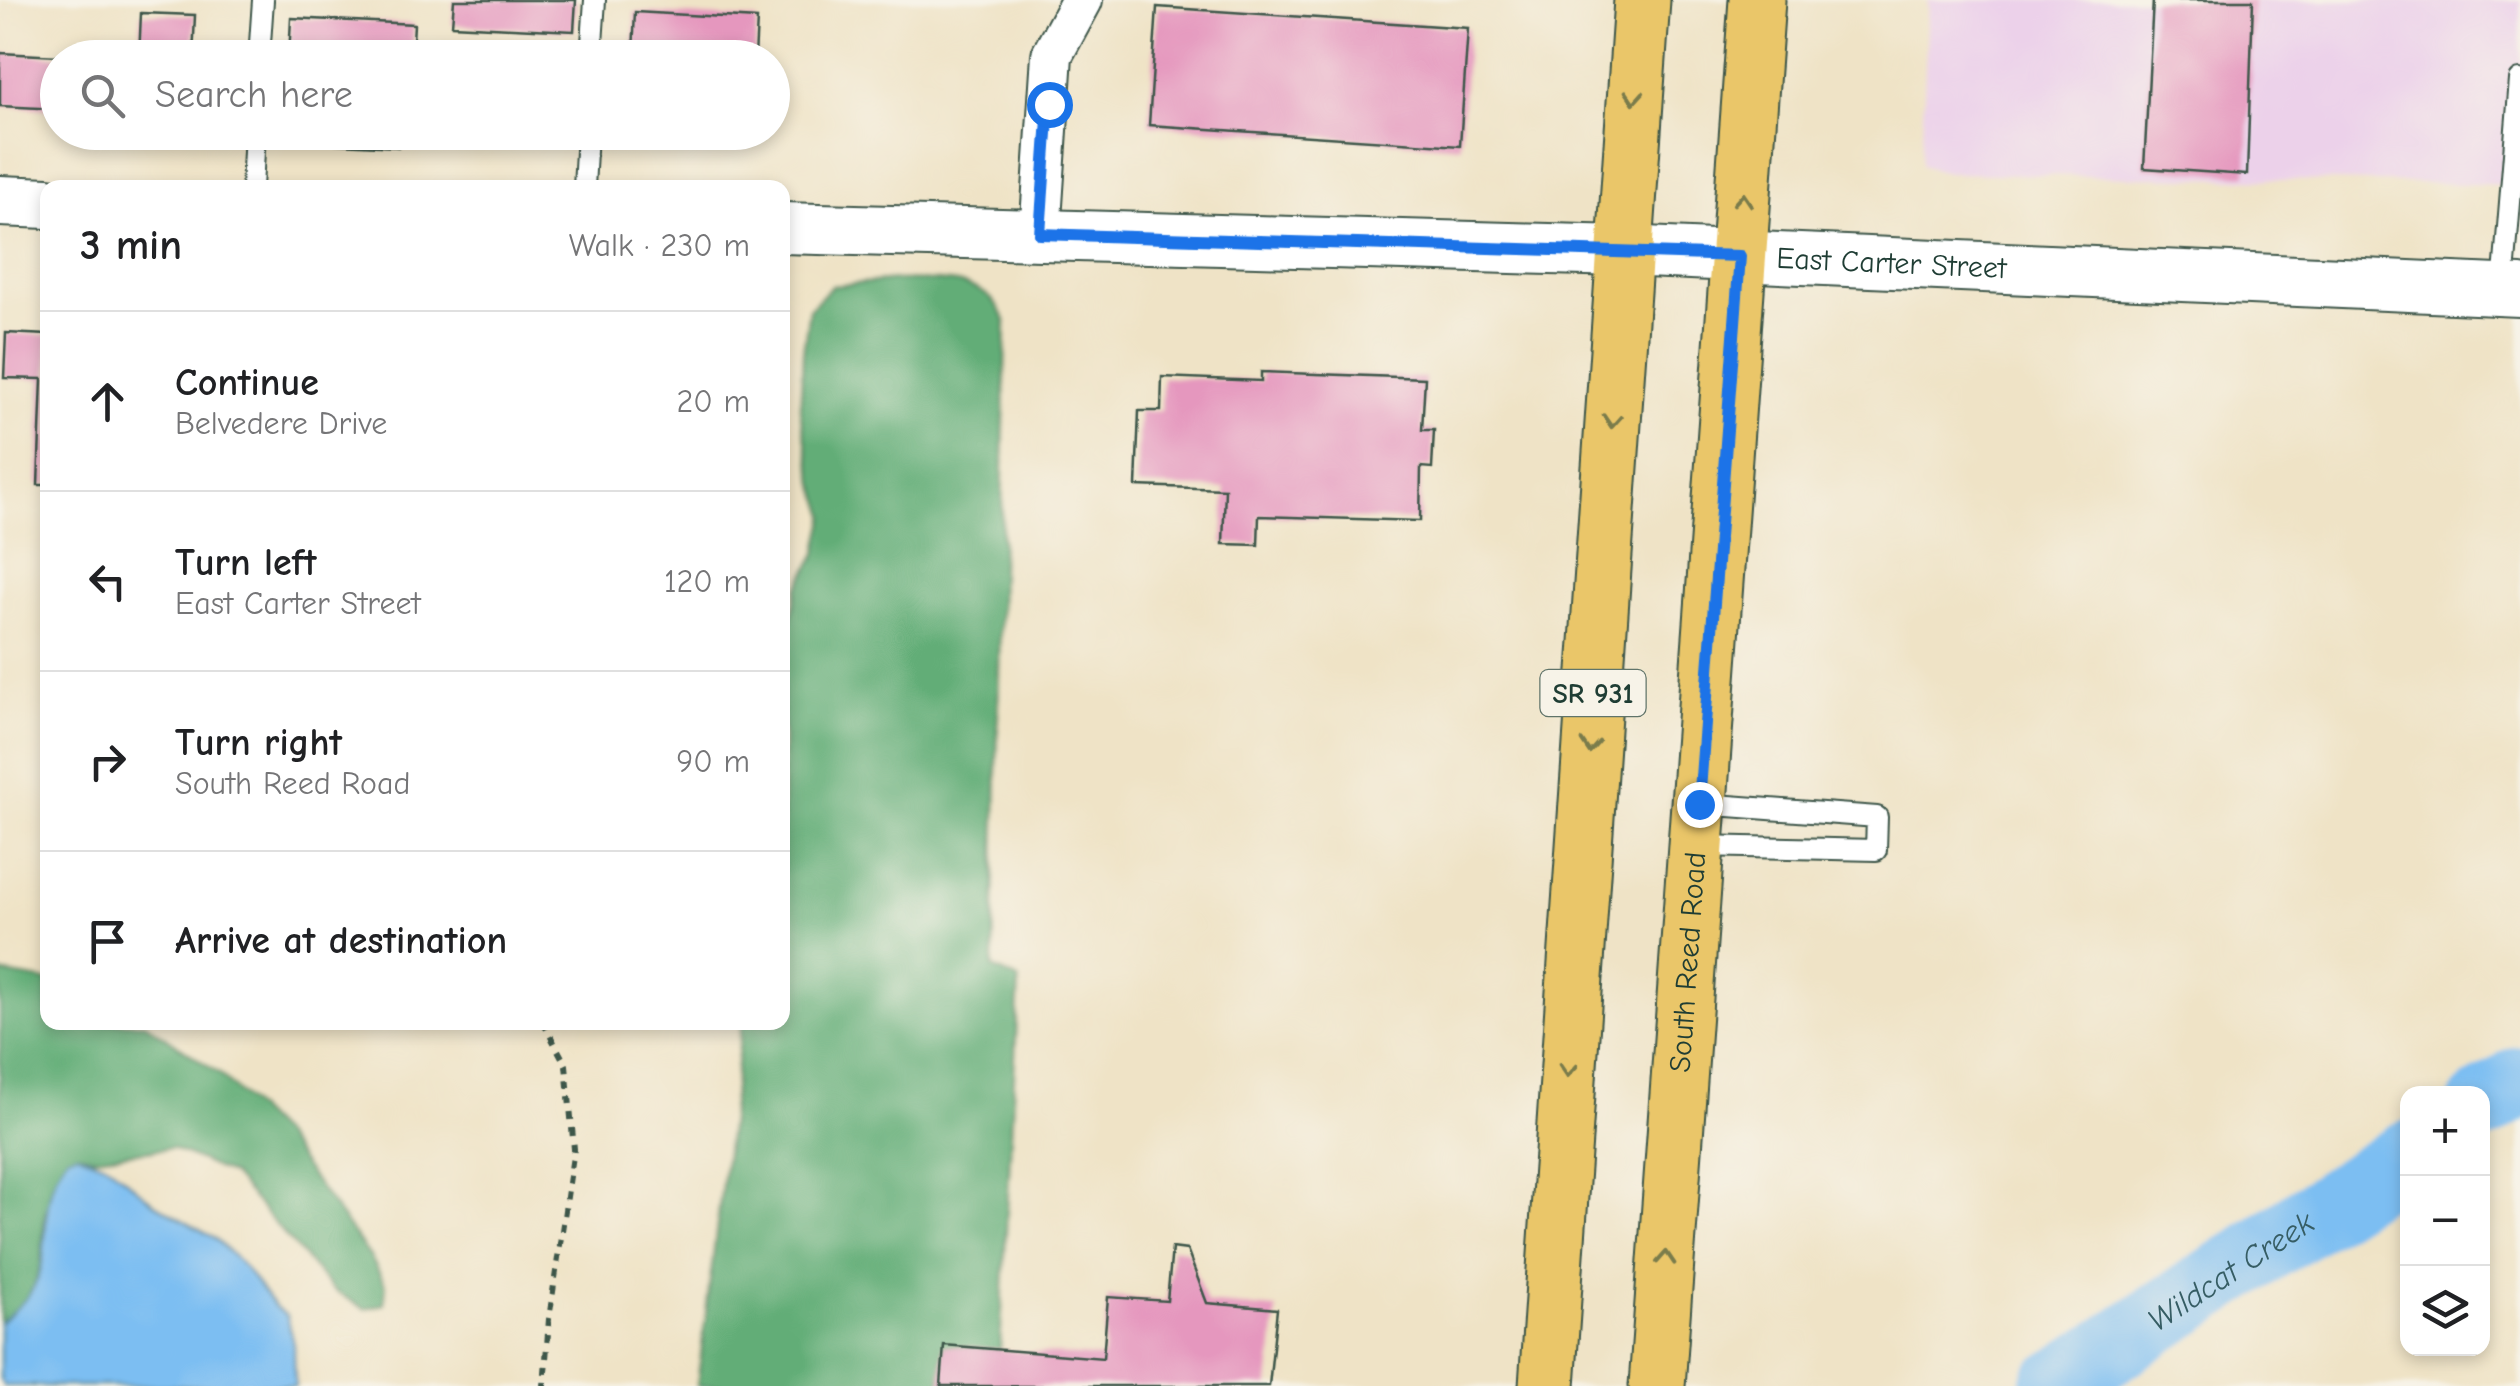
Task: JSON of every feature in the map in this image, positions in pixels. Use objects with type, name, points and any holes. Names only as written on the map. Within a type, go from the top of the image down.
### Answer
[{"type":"main road","name":"SR 931","points":[[1547,1386],[1642,0]]},
{"type":"main road","name":"South Reed Road","points":[[1658,1370],[1757,0]]},
{"type":"street","points":[[1040,234],[1052,55],[1082,0]]},
{"type":"street","points":[[0,201],[40,203]]},
{"type":"street","name":"East Carter Street","points":[[790,228],[1623,251],[2511,291]]},
{"type":"lane","points":[[261,40],[263,0]]},
{"type":"lane","points":[[592,40],[595,0]]},
{"type":"lane","points":[[2511,291],[2520,80]]},
{"type":"lane","points":[[252,180],[254,150]]},
{"type":"lane","points":[[584,180],[586,150]]},
{"type":"lane","points":[[1877,818],[1876,850],[1698,825],[1877,818]]},
{"type":"path","points":[[544,1386],[549,1319],[574,1148],[566,1065],[547,1030]]},
{"type":"shaded area","points":[[1928,0],[2520,0],[2520,185],[1948,173],[1921,165]]},
{"type":"green space","points":[[896,280],[960,284],[987,295],[1006,322],[993,968],[1019,980],[1000,1350],[944,1346],[941,1386],[697,1386],[741,1030],[790,1030],[790,624],[797,589],[817,553],[826,515],[814,481],[800,412],[803,351],[809,309],[832,286]]},
{"type":"green space","points":[[0,973],[40,980],[40,1030],[155,1030],[220,1074],[281,1135],[371,1258],[386,1286],[384,1304],[365,1309],[332,1289],[232,1175],[172,1148],[94,1157],[77,1153],[45,1213],[41,1265],[34,1287],[23,1304],[0,1323]]},
{"type":"water","points":[[77,1153],[110,1166],[155,1204],[216,1239],[243,1266],[274,1306],[287,1316],[294,1347],[295,1386],[3,1386],[0,1323],[32,1290],[43,1259],[51,1191],[67,1156]]},
{"type":"building","points":[[454,0],[576,0],[574,31],[452,25]]},
{"type":"building","points":[[2153,0],[2253,0],[2247,175],[2144,168]]},
{"type":"building","points":[[1157,7],[1468,28],[1460,146],[1149,125]]},
{"type":"building","points":[[635,12],[757,19],[756,40],[634,40]]},
{"type":"building","points":[[141,13],[195,15],[194,40],[140,40]]},
{"type":"building","points":[[291,18],[414,24],[413,40],[290,40]]},
{"type":"building","points":[[0,53],[40,55],[40,108],[0,106]]},
{"type":"building","points":[[6,333],[40,335],[40,379],[4,378]]},
{"type":"building","points":[[1261,372],[1425,378],[1422,430],[1434,430],[1432,468],[1421,467],[1420,521],[1259,516],[1258,545],[1223,544],[1225,489],[1136,486],[1139,411],[1161,411],[1162,377],[1261,381]]},
{"type":"building","points":[[1172,1248],[1187,1250],[1207,1303],[1277,1309],[1269,1386],[941,1386],[944,1345],[1103,1358],[1108,1297],[1167,1301]]},
{"type":"waterway","name":"Wildcat Creek","points":[[2490,1101],[2520,1081]]},
{"type":"waterway","name":"Wildcat Creek","points":[[2055,1386],[2400,1160]]},
{"type":"route","points":[[1049,104],[1040,234],[1740,256],[1699,804]]}]
